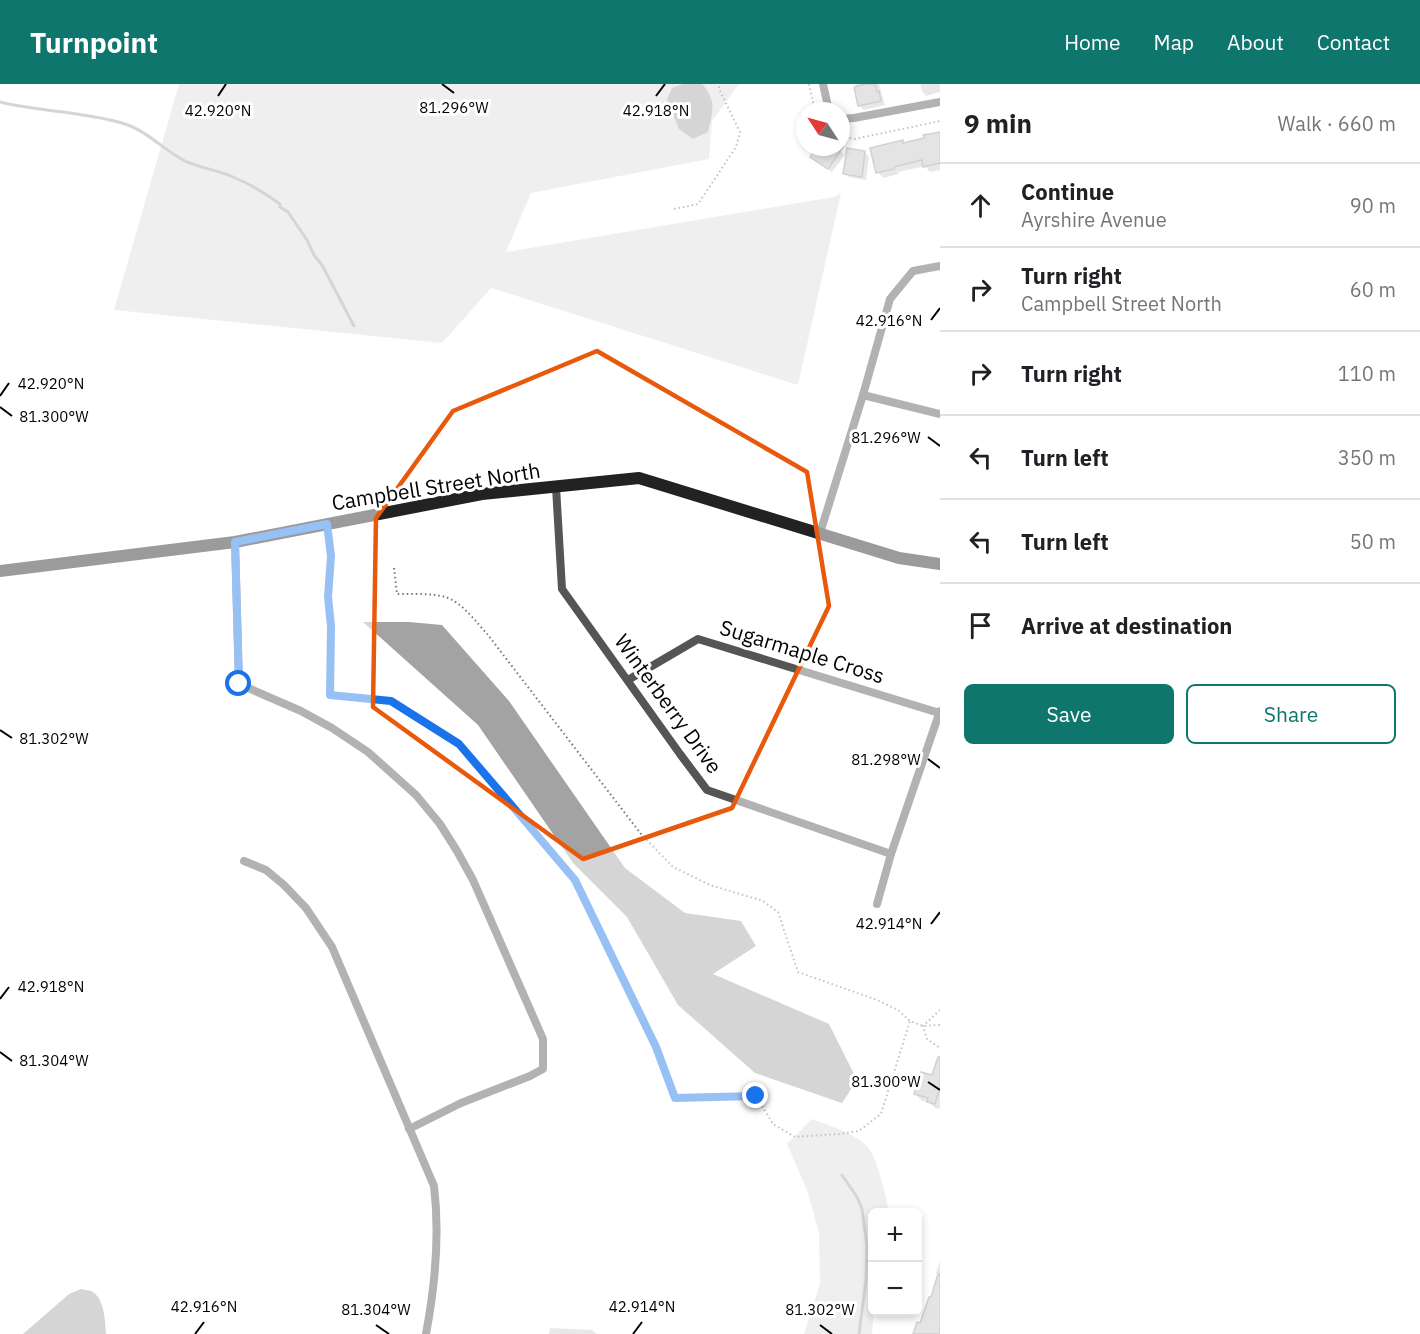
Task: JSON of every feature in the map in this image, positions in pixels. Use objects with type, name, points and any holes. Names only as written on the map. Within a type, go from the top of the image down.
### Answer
[{"type":"street","points":[[823,84],[827,102]]},
{"type":"street","points":[[850,118],[940,102]]},
{"type":"street","points":[[820,533],[890,299],[913,271],[940,266]]},
{"type":"street","points":[[863,395],[940,414]]},
{"type":"street","name":"Campbell Street North","points":[[0,571],[235,542],[482,494],[639,478],[899,558],[940,564]]},
{"type":"street","name":"Winterberry Drive","points":[[556,487],[562,589],[707,790],[891,854]]},
{"type":"street","points":[[235,542],[239,684],[301,711],[332,728],[369,752],[416,795],[440,824],[458,851],[543,1040],[543,1069],[460,1103],[409,1129]]},
{"type":"street","name":"Sugarmaple Cross","points":[[628,680],[698,639],[940,712]]},
{"type":"street","points":[[877,904],[891,854],[940,712]]},
{"type":"street","points":[[244,861],[266,870],[284,885],[306,908],[332,947],[434,1186],[437,1210],[432,1301],[426,1334]]},
{"type":"path","points":[[674,209],[698,204],[736,147],[740,132],[718,89],[719,84]]},
{"type":"path","points":[[809,84],[813,102]]},
{"type":"path","points":[[850,138],[855,139],[940,121]]},
{"type":"path","points":[[327,524],[331,556],[328,597],[331,626],[330,695],[391,701],[459,744],[519,814],[575,880],[656,1047],[675,1098],[756,1096],[773,1124],[795,1137],[859,1131],[881,1114],[910,1021]]},
{"type":"path","points":[[394,568],[397,594],[446,597],[463,608],[488,635],[640,834],[673,867],[710,885],[764,901],[778,912],[798,972],[877,1000],[898,1010],[910,1021],[923,1026],[940,1025]]},
{"type":"path","points":[[923,1026],[940,1010]]},
{"type":"path","points":[[923,1026],[927,1039],[940,1047]]},
{"type":"highlighted area","points":[[597,351],[807,472],[829,606],[732,808],[583,859],[373,707],[376,518],[453,411]]},
{"type":"shaded area","points":[[179,84],[739,84],[712,121],[709,159],[531,193],[506,252],[834,197],[841,193],[798,385],[491,288],[442,343],[114,310]]},
{"type":"shaded area","points":[[683,84],[702,84],[712,101],[708,132],[693,139],[679,129],[667,99],[672,88]]},
{"type":"shaded area","points":[[363,622],[442,625],[509,701],[625,868],[685,913],[741,921],[756,946],[713,974],[829,1024],[857,1080],[842,1103],[755,1073],[678,1005],[627,917],[573,863],[478,725]]},
{"type":"shaded area","points":[[812,1119],[848,1133],[871,1151],[881,1177],[888,1208],[868,1208],[868,1316],[874,1316],[872,1334],[804,1334],[820,1284],[819,1233],[808,1193],[787,1144]]},
{"type":"shaded area","points":[[81,1289],[96,1294],[102,1304],[106,1334],[23,1334],[69,1294]]},
{"type":"building","points":[[875,84],[881,101],[858,106],[854,87]]},
{"type":"building","points":[[940,132],[940,163],[923,167],[922,160],[876,173],[870,148],[903,140],[903,143],[924,138],[923,135]]},
{"type":"building","points":[[850,148],[865,151],[862,177],[843,174],[846,156],[850,156]]},
{"type":"building","points":[[811,156],[837,156],[828,169]]},
{"type":"building","points":[[938,1057],[940,1057],[940,1087],[935,1104],[927,1102],[928,1098],[914,1094],[921,1072],[932,1075]]},
{"type":"building","points":[[938,1274],[940,1274],[940,1334],[913,1334],[931,1297]]},
{"type":"waterway","points":[[0,102],[92,116],[131,126],[185,161],[233,177],[263,192],[288,212],[322,265],[354,326]]},
{"type":"waterway","points":[[842,1175],[862,1209],[867,1246],[866,1280],[859,1334]]},
{"type":"route","points":[[239,684],[235,542],[327,524],[331,556],[328,597],[331,626],[330,695],[391,701],[459,744],[519,814],[575,880],[656,1047],[675,1098],[756,1096]]}]
